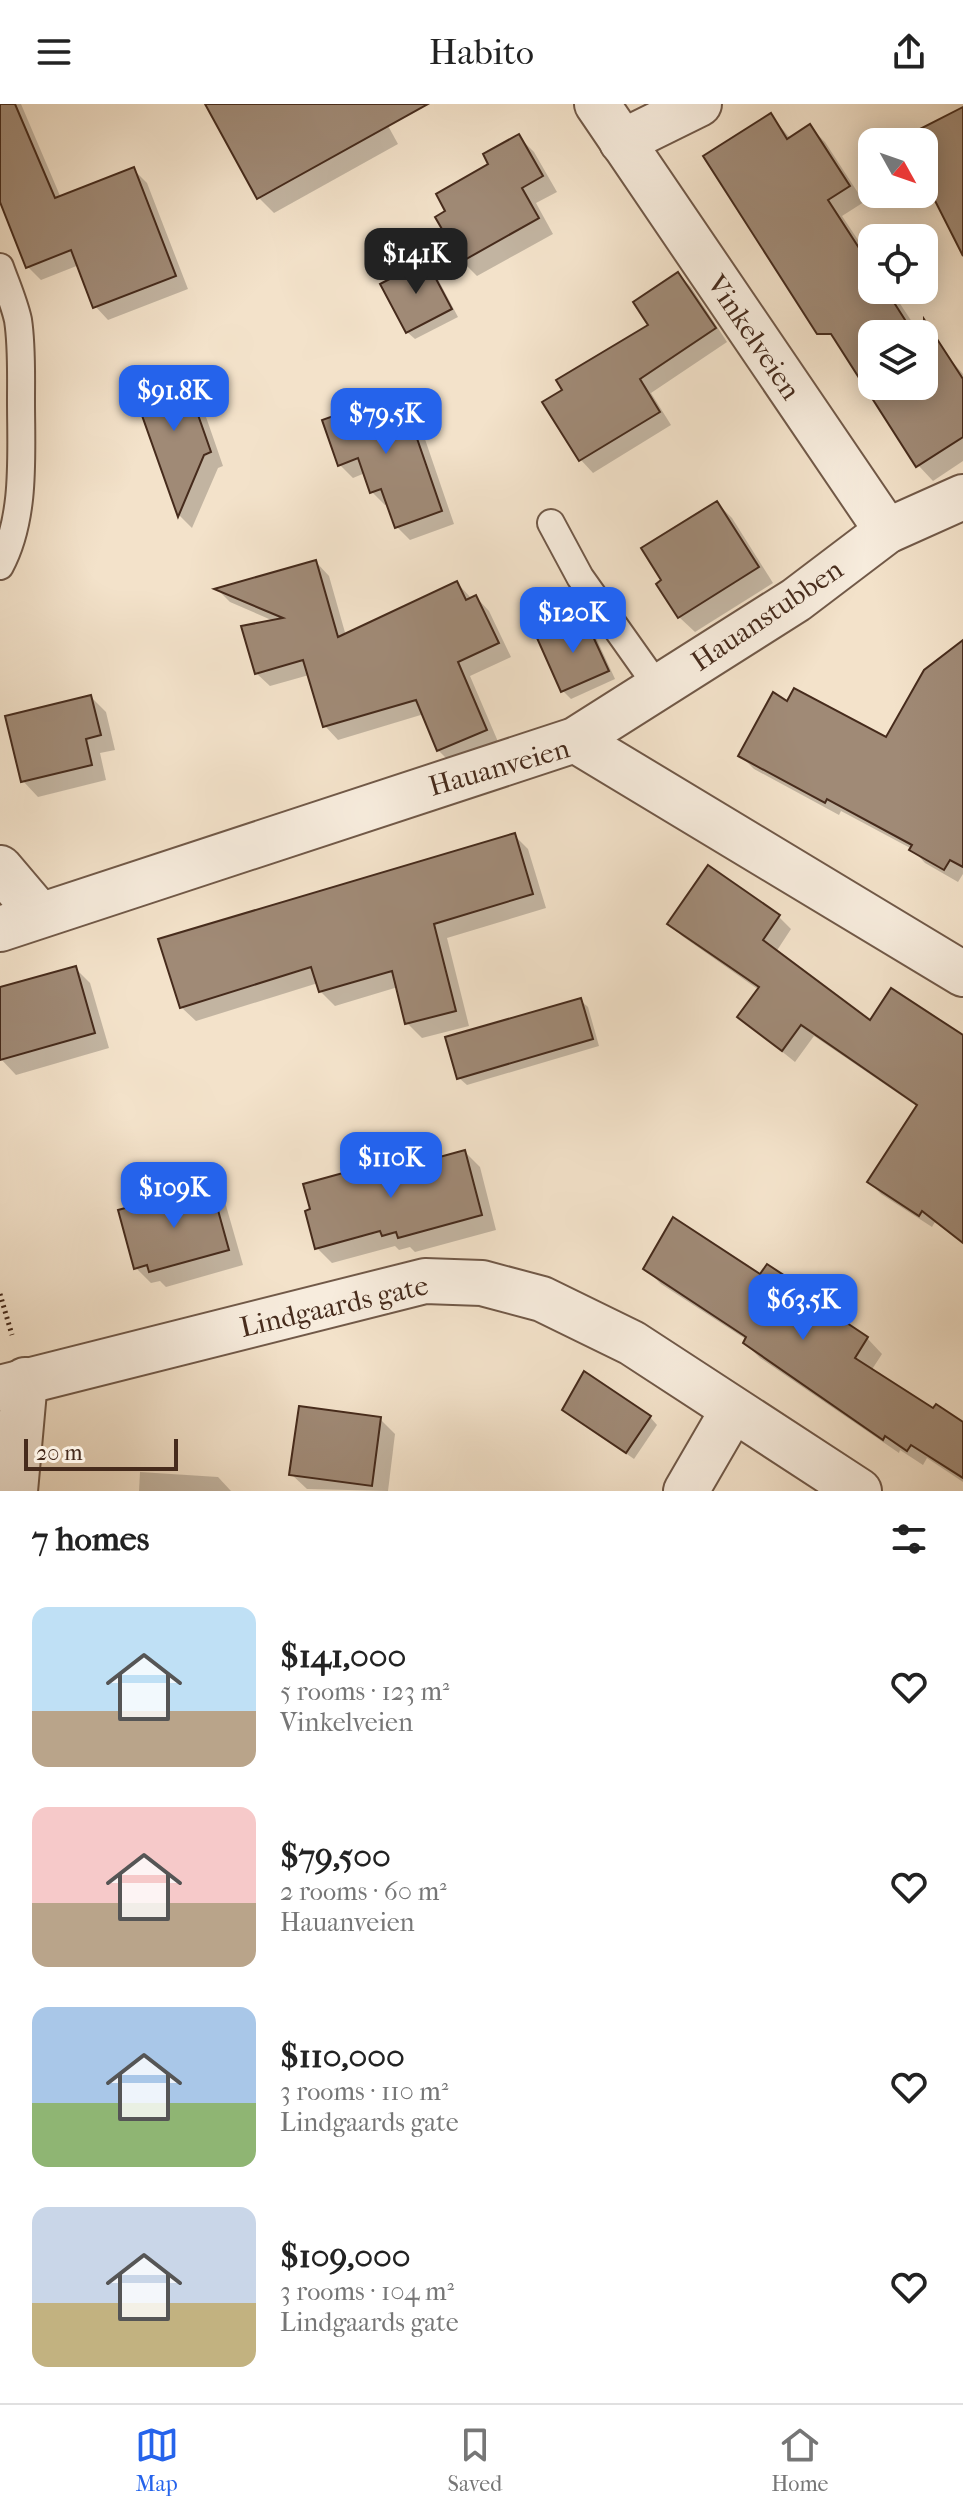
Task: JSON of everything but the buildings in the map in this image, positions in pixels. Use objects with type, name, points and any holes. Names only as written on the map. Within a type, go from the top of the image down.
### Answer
[{"type":"street","name":"Vinkelveien","points":[[597,104],[887,531]]},
{"type":"street","points":[[622,142],[699,104]]},
{"type":"street","name":"Hauanstubben","points":[[575,740],[796,600],[887,531],[963,497]]},
{"type":"street","name":"Hauanveien","points":[[0,868],[20,922],[575,740],[963,974]]},
{"type":"street","name":"Lindgaards gate","points":[[12,1384],[425,1281],[468,1282],[542,1299],[632,1343],[859,1491]]},
{"type":"street","points":[[12,1384],[15,1491]]},
{"type":"street","points":[[686,1491],[733,1410]]},
{"type":"lane","points":[[0,267],[18,319],[21,445],[18,508],[8,551],[0,566]]},
{"type":"lane","points":[[551,523],[580,577],[658,687]]}]
